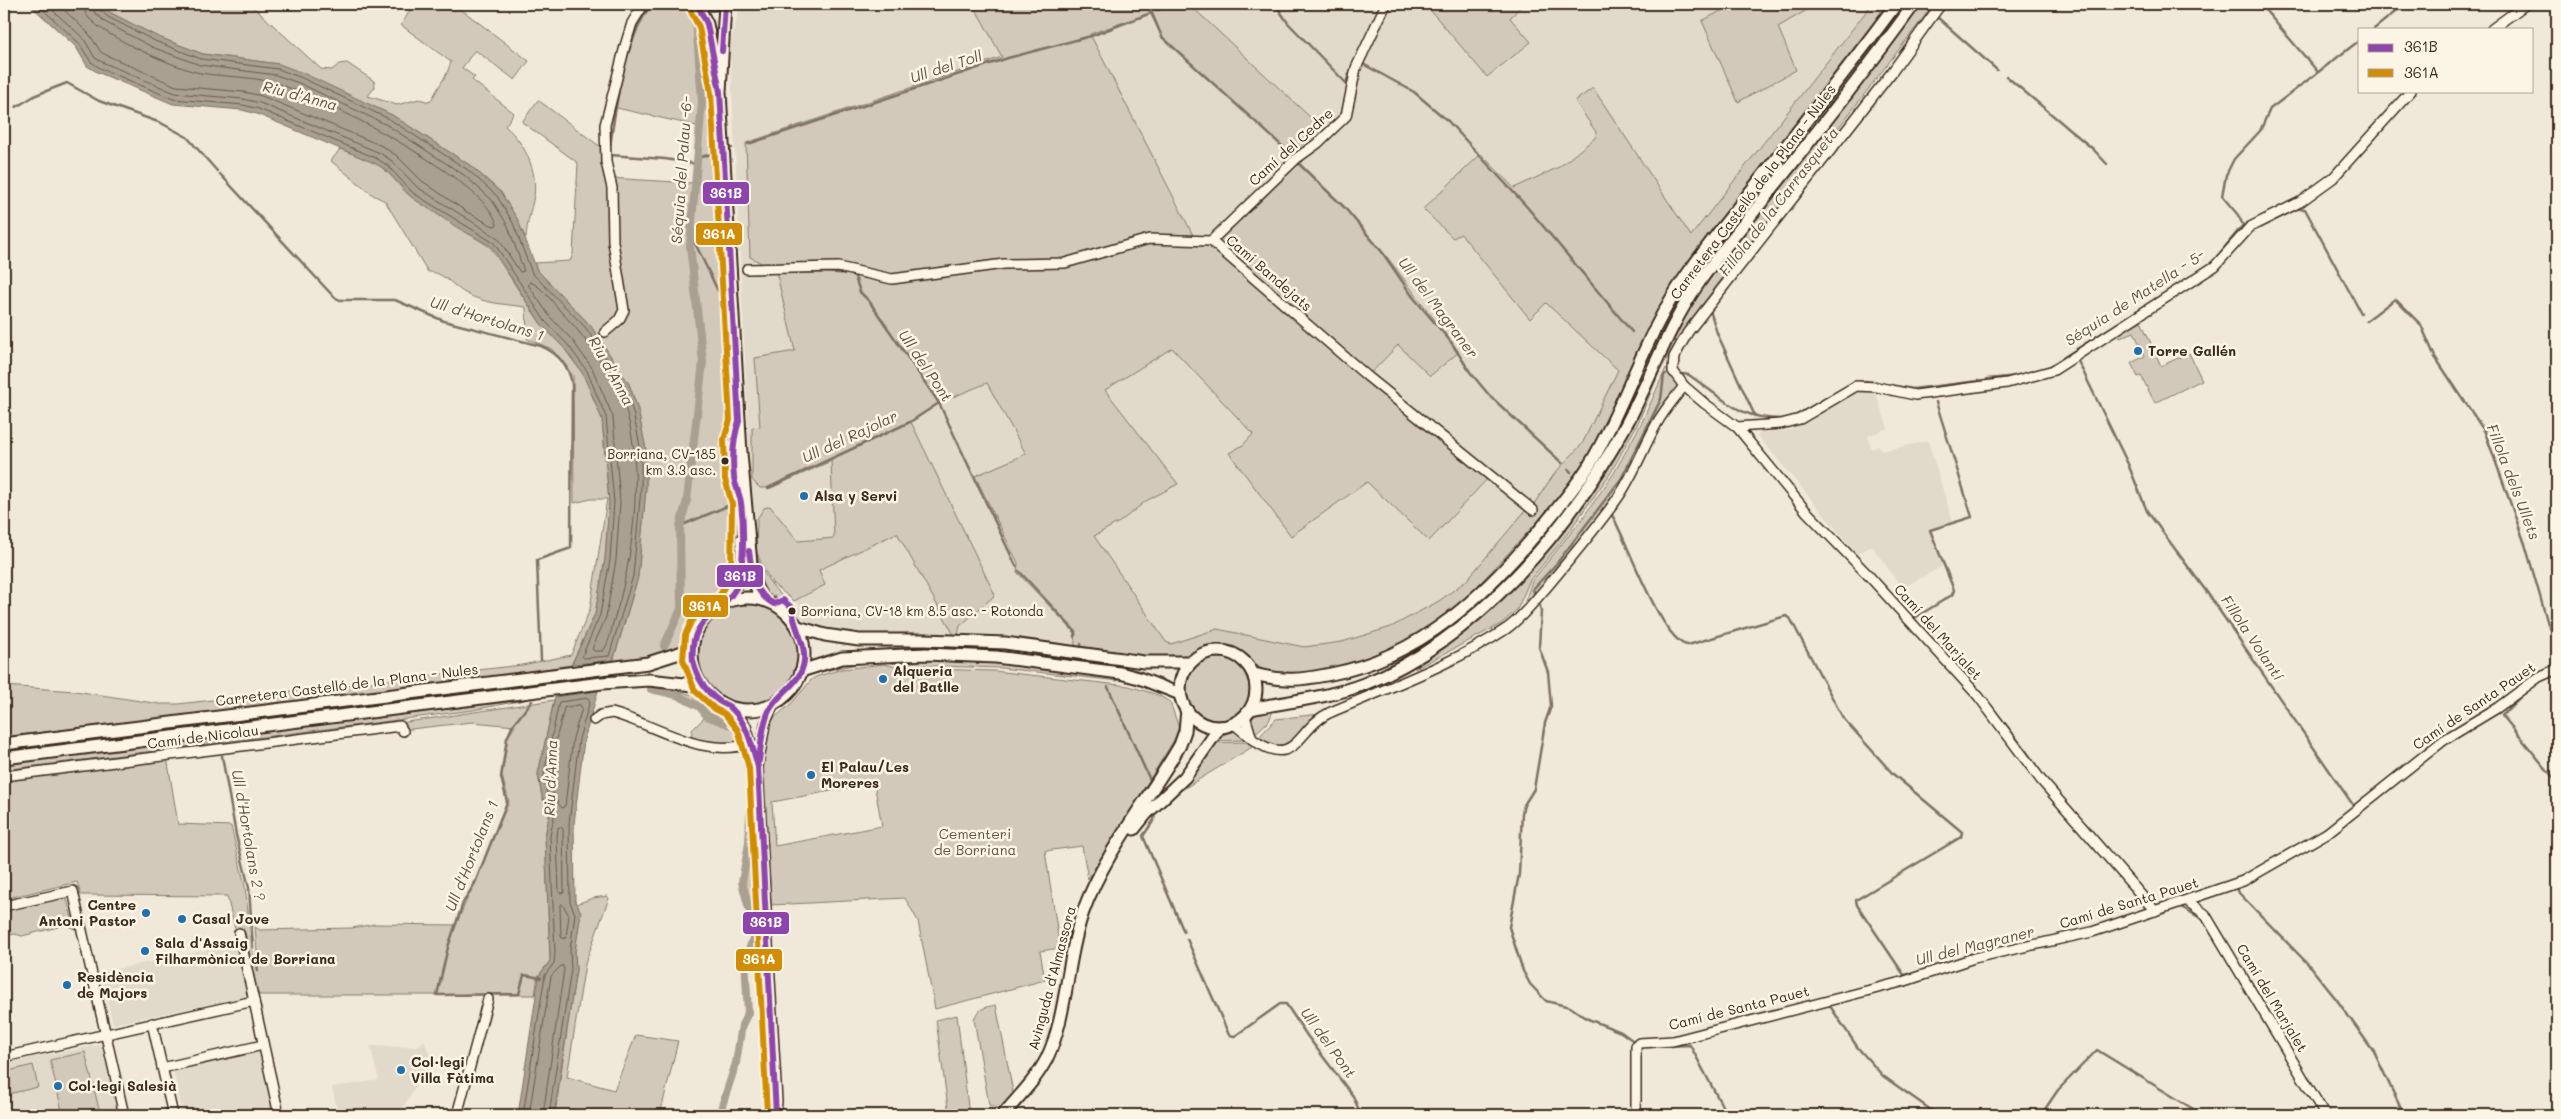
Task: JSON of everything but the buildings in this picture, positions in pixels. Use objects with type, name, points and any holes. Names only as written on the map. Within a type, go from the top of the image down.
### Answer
[{"type":"main road","points":[[697,4],[707,24],[720,92]]},
{"type":"main road","points":[[701,4],[714,4]]},
{"type":"main road","points":[[725,4],[720,92],[740,452],[752,575],[763,600]]},
{"type":"main road","name":"Carretera Castelló de la Plana - Nules","points":[[1254,674],[1278,680],[1314,677],[1353,670],[1403,650],[1431,634],[1459,614],[1485,589],[1541,528],[1592,461],[1619,412],[1650,338],[1686,276],[1896,4]]},
{"type":"main road","name":"Carretera Castelló de la Plana - Nules","points":[[1248,713],[1362,685],[1404,666],[1438,646],[1461,628],[1501,590],[1575,506],[1602,468],[1629,419],[1663,344],[1699,283],[1914,4]]},
{"type":"main road","points":[[726,602],[738,585],[741,567],[740,452]]},
{"type":"main road","points":[[744,598],[763,600],[783,610],[798,627],[804,649],[801,672],[790,692],[774,704],[751,710],[731,707],[720,702],[702,686],[694,669],[692,649],[694,637],[703,621],[715,608],[726,602],[744,598]]},
{"type":"main road","points":[[798,627],[825,635],[859,640],[1005,643],[1144,662],[1191,662]]},
{"type":"main road","name":"Carretera Castelló de la Plana - Nules","points":[[4,744],[648,663],[692,649]]},
{"type":"main road","points":[[1222,651],[1241,658],[1254,674],[1257,692],[1248,713],[1234,724],[1220,727],[1201,723],[1187,710],[1180,694],[1182,676],[1191,662],[1205,653],[1222,651]]},
{"type":"main road","points":[[801,672],[842,658],[870,655],[926,654],[996,657],[1120,673],[1180,694]]},
{"type":"main road","points":[[4,758],[602,682],[649,680],[702,686]]},
{"type":"main road","name":"Avinguda d'Almassora","points":[[1003,1115],[1039,1072],[1049,1052],[1058,1025],[1075,938],[1084,910],[1104,868],[1180,745],[1185,732],[1187,710]]},
{"type":"main road","name":"Avinguda d'Almassora","points":[[1104,868],[1146,814],[1185,777],[1220,727]]},
{"type":"street","points":[[605,332],[619,320],[624,310],[613,242],[612,188],[606,156],[606,124],[624,46],[632,23],[644,4]]},
{"type":"street","name":"Camí del Cedre","points":[[1211,241],[1297,158],[1309,151],[1342,121],[1348,111],[1356,68],[1386,4]]},
{"type":"street","points":[[1234,724],[1268,749],[1280,751],[1288,749],[1301,740],[1327,714],[1420,676],[1507,628],[1556,576],[1616,501],[1637,466],[1656,424],[1684,386],[1673,372],[1672,362],[1688,332],[1892,72],[1941,4]]},
{"type":"street","points":[[2493,28],[2526,4]]},
{"type":"street","points":[[1737,427],[1781,424],[1800,420],[1856,386],[1877,387],[1915,395],[2007,384],[2054,370],[2215,266],[2250,227],[2300,202],[2319,189],[2333,178],[2410,92]]},
{"type":"street","name":"Camí Bandejats","points":[[747,269],[830,267],[892,280],[988,266],[1065,263],[1149,239],[1211,241],[1367,376],[1533,510]]},
{"type":"street","name":"Camí del Marjalet","points":[[1684,386],[1737,427],[1806,511],[1869,576],[1979,697],[2041,780],[2155,911]]},
{"type":"street","name":"Camí de Santa Pauet","points":[[1636,1115],[1636,1046],[1639,1043],[1673,1041],[1905,980],[1974,958],[2092,932],[2243,881],[2327,833],[2444,740],[2497,708],[2539,677],[2557,668]]},
{"type":"street","points":[[774,704],[765,724],[758,767],[778,1101],[776,1115]]},
{"type":"street","points":[[731,707],[746,726],[758,767]]},
{"type":"street","points":[[594,720],[601,715],[612,713],[683,740],[728,748],[738,748],[751,743]]},
{"type":"street","points":[[1248,713],[1252,739]]},
{"type":"street","name":"Camí de Nicolau","points":[[4,776],[400,726],[404,731]]},
{"type":"street","points":[[4,906],[73,891],[124,1115]]},
{"type":"street","name":"Camí del Marjalet","points":[[2187,901],[2205,914],[2325,1115]]},
{"type":"street","points":[[239,933],[278,1115]]},
{"type":"street","points":[[457,1115],[488,999]]},
{"type":"street","points":[[4,1057],[254,1001]]},
{"type":"street","points":[[152,1023],[172,1114],[162,1115]]},
{"type":"street","points":[[162,1068],[264,1045]]},
{"type":"shaded area","points":[[740,4],[1886,4],[1689,258],[1650,318],[1597,437],[1471,590],[1364,659],[1244,652],[1230,644],[1214,643],[1153,656],[1022,637],[847,632],[815,625],[798,614],[799,605],[773,584],[762,568],[756,550],[757,538],[751,484],[730,46]]},
{"type":"shaded area","points":[[1862,390],[1876,394],[1888,428],[1868,436],[1871,449],[1879,446],[1881,451],[1928,441],[1953,522],[1929,529],[1943,566],[1902,588],[1872,546],[1857,554],[1758,436],[1760,432],[1786,431],[1808,422],[1856,391]]},
{"type":"shaded area","points":[[236,944],[248,996],[113,1024],[101,972]]},
{"type":"shaded area","name":"Col·legi Villa Fàtima","points":[[424,1040],[432,1061],[398,1115],[338,1115],[332,1087],[379,1080],[370,1046],[418,1047]]},
{"type":"shaded area","name":"Col·legi Salesià","points":[[103,1044],[119,1115],[4,1115],[4,1063]]},
{"type":"shaded area","points":[[260,1051],[273,1115],[183,1115],[173,1069]]},
{"type":"green space","points":[[101,4],[250,4],[321,69],[332,70],[339,64],[347,63],[374,81],[375,87],[368,96],[397,105],[419,99],[430,102],[447,73],[451,62],[401,25],[414,4],[454,4],[529,61],[515,80],[475,50],[462,68],[475,77],[472,80],[514,113],[505,126],[524,148],[532,167],[535,186],[526,238],[501,192],[471,166],[392,115],[279,64],[203,54],[156,36],[111,13]]},
{"type":"green space","points":[[632,4],[688,4],[694,8],[707,35],[713,78],[731,409],[730,466],[738,538],[736,566],[728,590],[700,613],[684,641],[669,652],[651,658],[613,662],[638,577],[646,488],[646,450],[638,410],[629,384],[590,325],[537,270],[534,263],[570,261],[573,254],[578,163],[522,122],[538,100],[602,148],[608,178],[693,183],[697,126],[612,107],[632,31],[641,14]]},
{"type":"green space","points":[[973,4],[1189,4],[1326,132],[1293,155],[1162,37],[1150,13],[1090,34],[1194,237],[1179,237],[1061,261],[901,277],[856,269],[767,266],[750,257],[746,143],[1002,57]]},
{"type":"green space","points":[[1425,4],[1523,4],[1510,18],[1531,42],[1487,77]]},
{"type":"green space","points":[[1734,4],[1817,4],[1778,27],[1796,70],[1738,102],[1702,21]]},
{"type":"green space","points":[[1872,4],[1889,4],[1676,279],[1644,335],[1608,419],[1585,462],[1552,506],[1457,608],[1407,642],[1363,661],[1321,672],[1291,675],[1265,672],[1243,653],[1227,647],[1208,647],[1181,657],[1141,657],[1075,646],[1074,632],[1017,572],[1018,563],[975,476],[1026,454],[987,383],[941,402],[911,422],[995,595],[960,626],[958,635],[954,635],[897,533],[819,570],[825,585],[794,601],[773,584],[763,568],[756,550],[757,519],[764,508],[770,506],[798,541],[834,538],[831,461],[771,488],[760,488],[752,480],[752,428],[760,427],[755,358],[795,351],[776,271],[836,270],[872,278],[971,268],[1037,266],[1150,240],[1209,244],[1297,160],[1323,188],[1344,206],[1384,253],[1459,352],[1430,376],[1398,345],[1369,375],[1490,476],[1429,541],[1367,482],[1291,536],[1229,453],[1243,445],[1253,434],[1172,348],[1105,390],[1178,484],[1146,501],[1121,521],[1094,536],[1166,642],[1171,644],[1217,629],[1304,647],[1342,642],[1391,627],[1439,601],[1466,581],[1525,511],[1533,505],[1555,473],[1582,444],[1618,370],[1546,303],[1530,319],[1461,234],[1453,238],[1423,209],[1481,154],[1514,188],[1559,167],[1595,138],[1596,132],[1575,101],[1593,88],[1691,236]]},
{"type":"green space","points":[[1920,4],[1934,4],[1684,328],[1659,373],[1638,423],[1610,474],[1565,537],[1530,580],[1517,610],[1501,624],[1415,669],[1415,667],[1473,623],[1501,598],[1528,571],[1577,513],[1617,452],[1676,332],[1698,293]]},
{"type":"green space","points":[[340,149],[381,167],[411,197],[490,247],[541,324],[564,348],[583,374],[602,419],[609,502],[605,559],[595,614],[571,665],[478,679],[4,737],[4,686],[75,691],[160,704],[178,704],[522,665],[571,655],[590,609],[607,499],[591,499],[574,503],[573,376],[552,349],[527,339],[526,307],[495,303],[472,297],[438,274],[428,272],[385,201],[373,195],[331,161]]},
{"type":"green space","points":[[2141,321],[2161,366],[2189,353],[2202,380],[2155,403],[2141,376],[2138,377],[2131,363],[2145,356],[2134,332],[2120,338],[2118,334]]},
{"type":"green space","points":[[1666,368],[1680,383],[1657,415],[1631,468],[1609,504],[1537,593],[1523,607],[1532,581],[1582,519],[1614,473],[1642,422]]},
{"type":"green space","points":[[752,542],[763,571],[782,596],[774,599],[759,589]]},
{"type":"green space","points":[[748,603],[767,607],[784,618],[795,635],[799,654],[795,673],[784,690],[767,701],[748,705],[729,701],[712,690],[701,673],[697,654],[701,635],[712,618],[729,607]]},
{"type":"green space","points":[[1218,658],[1230,660],[1240,667],[1247,677],[1249,689],[1247,701],[1240,711],[1230,718],[1218,720],[1206,718],[1196,711],[1189,701],[1187,689],[1189,677],[1196,667],[1206,660]]},
{"type":"green space","points":[[880,659],[951,659],[1018,664],[1118,678],[1118,681],[1001,668],[903,665],[885,662],[856,664],[821,672],[819,669],[850,662]]},
{"type":"green space","name":"Cementeri de Borriana","points":[[884,664],[900,668],[994,671],[1129,686],[1158,695],[1170,702],[1179,728],[1174,740],[1088,879],[1082,846],[1045,851],[1060,948],[1040,951],[1045,980],[935,1009],[918,921],[905,898],[771,905],[762,772],[767,724],[792,703],[812,679],[842,669]],"holes":[[[874,783],[882,826],[775,846],[772,802]]]},
{"type":"green space","points":[[649,689],[668,689],[697,696],[739,726],[745,742],[723,744],[691,739],[692,730],[706,716],[688,701]]},
{"type":"green space","points":[[524,700],[473,710],[4,770],[4,763]]},
{"type":"green space","points":[[554,700],[538,774],[542,797],[550,812],[545,836],[550,961],[538,976],[535,995],[258,995],[252,966],[257,952],[255,927],[260,930],[352,928],[375,924],[456,925],[509,802],[502,776],[508,737],[515,726],[472,722],[167,757],[178,824],[231,826],[245,886],[253,954],[251,961],[245,932],[236,933],[227,896],[81,895],[77,882],[4,899],[4,774],[374,727]]},
{"type":"green space","points":[[1274,708],[1269,721],[1252,736],[1248,721],[1261,711]]},
{"type":"green space","points":[[1319,714],[1300,736],[1286,744],[1278,745],[1258,738],[1276,719]]},
{"type":"green space","points":[[1235,729],[1247,740],[1212,741]]},
{"type":"green space","points":[[1250,742],[1257,744],[1167,799],[1210,743]]},
{"type":"green space","points":[[752,784],[758,937],[754,937],[753,923],[742,881],[749,843],[749,795]]},
{"type":"green space","points":[[66,896],[75,929],[66,925],[22,936],[15,934],[4,936],[4,909]]},
{"type":"green space","points":[[607,896],[609,898],[585,964],[567,1077],[614,1090],[636,1035],[678,1041],[660,1115],[555,1115],[576,969],[575,951],[581,912],[576,904],[593,898]]},
{"type":"green space","points":[[996,1005],[1014,1097],[1003,1110],[989,1105],[974,1019],[980,1010]]},
{"type":"green space","points":[[957,1015],[969,1115],[949,1115],[936,1020]]},
{"type":"green space","points":[[85,1052],[100,1113],[63,1115],[50,1060]]},
{"type":"green space","points":[[33,1065],[38,1087],[4,1095],[4,1072]]},
{"type":"water","name":"Riu d'Anna","points":[[29,4],[101,4],[111,13],[156,36],[203,54],[279,64],[303,73],[392,115],[471,166],[501,193],[518,220],[537,270],[590,325],[629,384],[638,410],[646,450],[646,488],[638,577],[613,661],[572,664],[595,614],[605,559],[609,502],[602,419],[583,374],[564,348],[541,324],[491,246],[458,228],[411,197],[385,169],[374,163],[257,114],[242,110],[173,104],[97,72],[87,66],[76,47]]},
{"type":"water","name":"Riu d'Anna","points":[[598,691],[584,740],[574,824],[575,901],[581,912],[575,951],[576,970],[554,1115],[518,1115],[539,976],[550,961],[545,836],[550,812],[542,797],[538,774],[555,697]]},
{"type":"waterway","points":[[651,4],[641,20],[623,72],[615,109],[610,155],[665,159],[697,164]]},
{"type":"waterway","name":"Ull del Magraner","points":[[1148,4],[1162,37],[1293,156]]},
{"type":"waterway","name":"Ull del Toll","points":[[1157,10],[1176,4]]},
{"type":"waterway","points":[[1275,4],[1288,23],[1346,83],[1352,67]]},
{"type":"waterway","name":"Fillola de la Carrasqueta","points":[[1943,10],[1947,4]]},
{"type":"waterway","points":[[2260,4],[2318,72]]},
{"type":"waterway","name":"Séquia de Matella - 5-","points":[[2375,28],[2405,4]]},
{"type":"waterway","name":"Ull del Toll","points":[[748,144],[1008,58],[1091,36],[1151,13]]},
{"type":"waterway","points":[[1937,17],[1997,70]]},
{"type":"waterway","name":"Fillola de la Carrasqueta","points":[[1907,58],[1937,17]]},
{"type":"waterway","name":"Séquia del Palau -6-","points":[[664,646],[681,609],[680,526],[687,500],[703,362],[690,246],[702,102],[696,20]]},
{"type":"waterway","name":"Séquia de Matella - 5-","points":[[2215,259],[2243,225],[2238,215],[2222,196],[2226,175],[2234,159],[2260,131],[2270,109],[2358,42]]},
{"type":"waterway","points":[[1363,64],[1414,92],[1448,121],[1527,207],[1632,332]]},
{"type":"waterway","points":[[2006,76],[2093,149],[2107,164]]},
{"type":"waterway","name":"Ull d'Hortolans 1","points":[[16,107],[36,95],[67,83],[99,101],[161,123],[187,137],[217,171]]},
{"type":"waterway","name":"Ull d'Hortolans 1","points":[[4,115],[9,112]]},
{"type":"waterway","name":"Ull del Toll","points":[[698,158],[718,152]]},
{"type":"waterway","name":"Ull del Magraner","points":[[1299,164],[1344,207],[1382,252],[1413,297],[1451,342],[1470,372],[1489,395],[1562,463]]},
{"type":"waterway","name":"Ull d'Hortolans 1","points":[[220,174],[334,297],[340,300],[395,300],[444,321],[541,346],[558,357],[566,367],[572,385],[571,548],[537,560],[541,660]]},
{"type":"waterway","name":"Fillola dels Ullets","points":[[2255,230],[2297,209],[2305,209],[2361,313]]},
{"type":"waterway","name":"Ull del Pont","points":[[690,240],[694,241],[718,291],[725,291]]},
{"type":"waterway","name":"Séquia de Matella - 5-","points":[[2047,368],[2203,269]]},
{"type":"waterway","name":"Ull del Pont","points":[[755,273],[823,272],[854,274],[860,292],[869,301],[939,403],[1016,566]]},
{"type":"waterway","name":"Fillola dels Ullets","points":[[2366,321],[2395,299],[2421,325],[2435,357],[2485,432],[2525,544],[2548,624],[2557,641]]},
{"type":"waterway","name":"Fillola de la Carrasqueta","points":[[1710,310],[1717,333],[1755,416]]},
{"type":"waterway","name":"Fillola Volantí","points":[[2078,361],[2128,464],[2147,511],[2206,591],[2353,805],[2351,809]]},
{"type":"waterway","name":"Séquia de Matella - 5-","points":[[1535,595],[1533,589],[1557,563],[1621,479],[1661,399],[1664,375],[1666,374]]},
{"type":"waterway","name":"Séquia de Matella - 5-","points":[[1683,374],[1689,375],[1723,400],[1744,412],[1756,416],[1785,419]]},
{"type":"waterway","name":"Séquia de Matella - 5-","points":[[1987,379],[2018,376]]},
{"type":"waterway","name":"Séquia de Matella - 5-","points":[[1854,383],[1866,381],[1913,389],[1978,381]]},
{"type":"waterway","name":"Séquia de Matella - 5-","points":[[1793,417],[1847,386]]},
{"type":"waterway","points":[[1913,619],[1952,595],[1954,590],[1930,530],[1972,517],[1936,402]]},
{"type":"waterway","name":"Ull del Rajolar","points":[[768,488],[910,422],[939,403]]},
{"type":"waterway","name":"Ull del Magraner","points":[[1568,469],[1571,472]]},
{"type":"waterway","name":"Ull del Rajolar","points":[[680,526],[730,505]]},
{"type":"waterway","name":"Ull del Magraner","points":[[1612,515],[1657,610],[1678,640],[1688,645],[1786,616],[1790,618],[1843,718],[1893,774],[1962,832],[1961,837],[1856,900],[1857,905],[1904,975],[1914,973]]},
{"type":"waterway","name":"Ull del Pont","points":[[1019,571],[1075,631],[1075,636]]},
{"type":"waterway","name":"Séquia de Matella - 5-","points":[[1539,601],[1541,611],[1539,647],[1548,672],[1551,706],[1545,723],[1534,789],[1524,805],[1522,813],[1519,874],[1509,927],[1523,971],[1530,984],[1546,1001],[1570,1007],[1588,1019],[1621,1032],[1632,1040],[1633,1046]]},
{"type":"waterway","name":"Ull del Pont","points":[[1108,687],[1150,780]]},
{"type":"waterway","name":"Séquia del Palau -6-","points":[[651,689],[677,695],[700,707],[707,716],[738,728],[741,742]]},
{"type":"waterway","name":"Fillola dels Ullets","points":[[2522,695],[2502,715],[2557,782]]},
{"type":"waterway","name":"Ull d'Hortolans 1","points":[[532,701],[513,725],[507,738],[501,777],[507,802],[475,883],[463,903],[448,947],[437,995],[519,994],[524,975],[541,978]]},
{"type":"waterway","points":[[1990,704],[2023,747]]},
{"type":"waterway","name":"Séquia del Palau -6-","points":[[722,1115],[721,1109],[736,1063],[742,1025],[748,1013],[745,959],[754,937],[753,924],[742,882],[749,843],[751,784],[744,750]]},
{"type":"waterway","points":[[2026,751],[2045,778],[2140,888]]},
{"type":"waterway","name":"Ull d'Hortolans 2 ?","points":[[222,756],[236,835],[249,888],[253,948]]},
{"type":"waterway","name":"Ull del Pont","points":[[1155,811],[1154,820],[1143,836],[1184,932]]},
{"type":"waterway","name":"Fillola Volantí","points":[[2319,833],[2337,820]]},
{"type":"waterway","name":"Fillola Volantí","points":[[2240,877],[2256,869]]},
{"type":"waterway","name":"Fillola Volantí","points":[[2237,888],[2239,893],[2308,964],[2337,1000],[2374,1052],[2404,1115]]},
{"type":"waterway","points":[[2181,907],[2204,920]]},
{"type":"waterway","name":"Ull del Pont","points":[[1187,939],[1229,1035],[1235,1036],[1280,1004],[1286,1004],[1308,1037],[1353,1096],[1361,1115]]},
{"type":"waterway","name":"Ull d'Hortolans 2 ?","points":[[256,958],[258,971]]},
{"type":"waterway","points":[[1827,1004],[1858,1048],[1883,1076],[1938,1115]]},
{"type":"waterway","name":"Séquia de Matella - 5-","points":[[1647,1047],[1690,1045],[1727,1115]]},
{"type":"waterway","points":[[2041,1115],[2058,1090],[2097,1050],[2203,1115]]},
{"type":"transit line","name":"361B","points":[[697,4],[707,24],[720,92],[739,421],[734,442],[733,470],[740,496],[743,540],[740,576],[737,587],[701,626],[693,646],[693,661],[702,684],[714,697],[731,708],[742,722],[749,736],[758,767],[776,1115]]},
{"type":"transit line","name":"361B","points":[[722,51],[725,4]]},
{"type":"transit line","name":"361A","points":[[689,8],[699,27],[711,93],[730,420],[724,439],[725,479],[732,504],[731,574],[720,595],[709,602],[691,622],[685,635],[683,660],[695,691],[715,709],[725,714],[738,730],[749,768],[767,1114]]},
{"type":"transit line","name":"361B","points":[[749,551],[755,581],[762,594],[774,604],[783,600],[792,608],[804,654],[804,661],[799,676],[778,698],[769,711],[763,729],[759,761]]},
{"type":"place","name":"Torre Gallén","points":[[2138,351]]},
{"type":"place","name":"Borriana, CV-185 km 3.3 asc.","points":[[725,461]]},
{"type":"place","name":"Alsa y Servi","points":[[804,496]]},
{"type":"place","name":"Borriana, CV-18 km 8.5 asc. - Rotonda","points":[[792,611]]},
{"type":"place","name":"Alqueria del Batlle","points":[[883,679]]},
{"type":"place","name":"El Palau/Les Moreres","points":[[811,775]]},
{"type":"place","name":"Centre Antoni Pastor","points":[[146,913]]},
{"type":"place","name":"Casal Jove","points":[[182,919]]},
{"type":"place","name":"Sala d'Assaig Filharmònica de Borriana","points":[[145,951]]},
{"type":"place","name":"Residència de Majors","points":[[67,985]]},
{"type":"place","name":"Col·legi Villa Fàtima","points":[[401,1070]]},
{"type":"place","name":"Col·legi Salesià","points":[[58,1086]]}]
